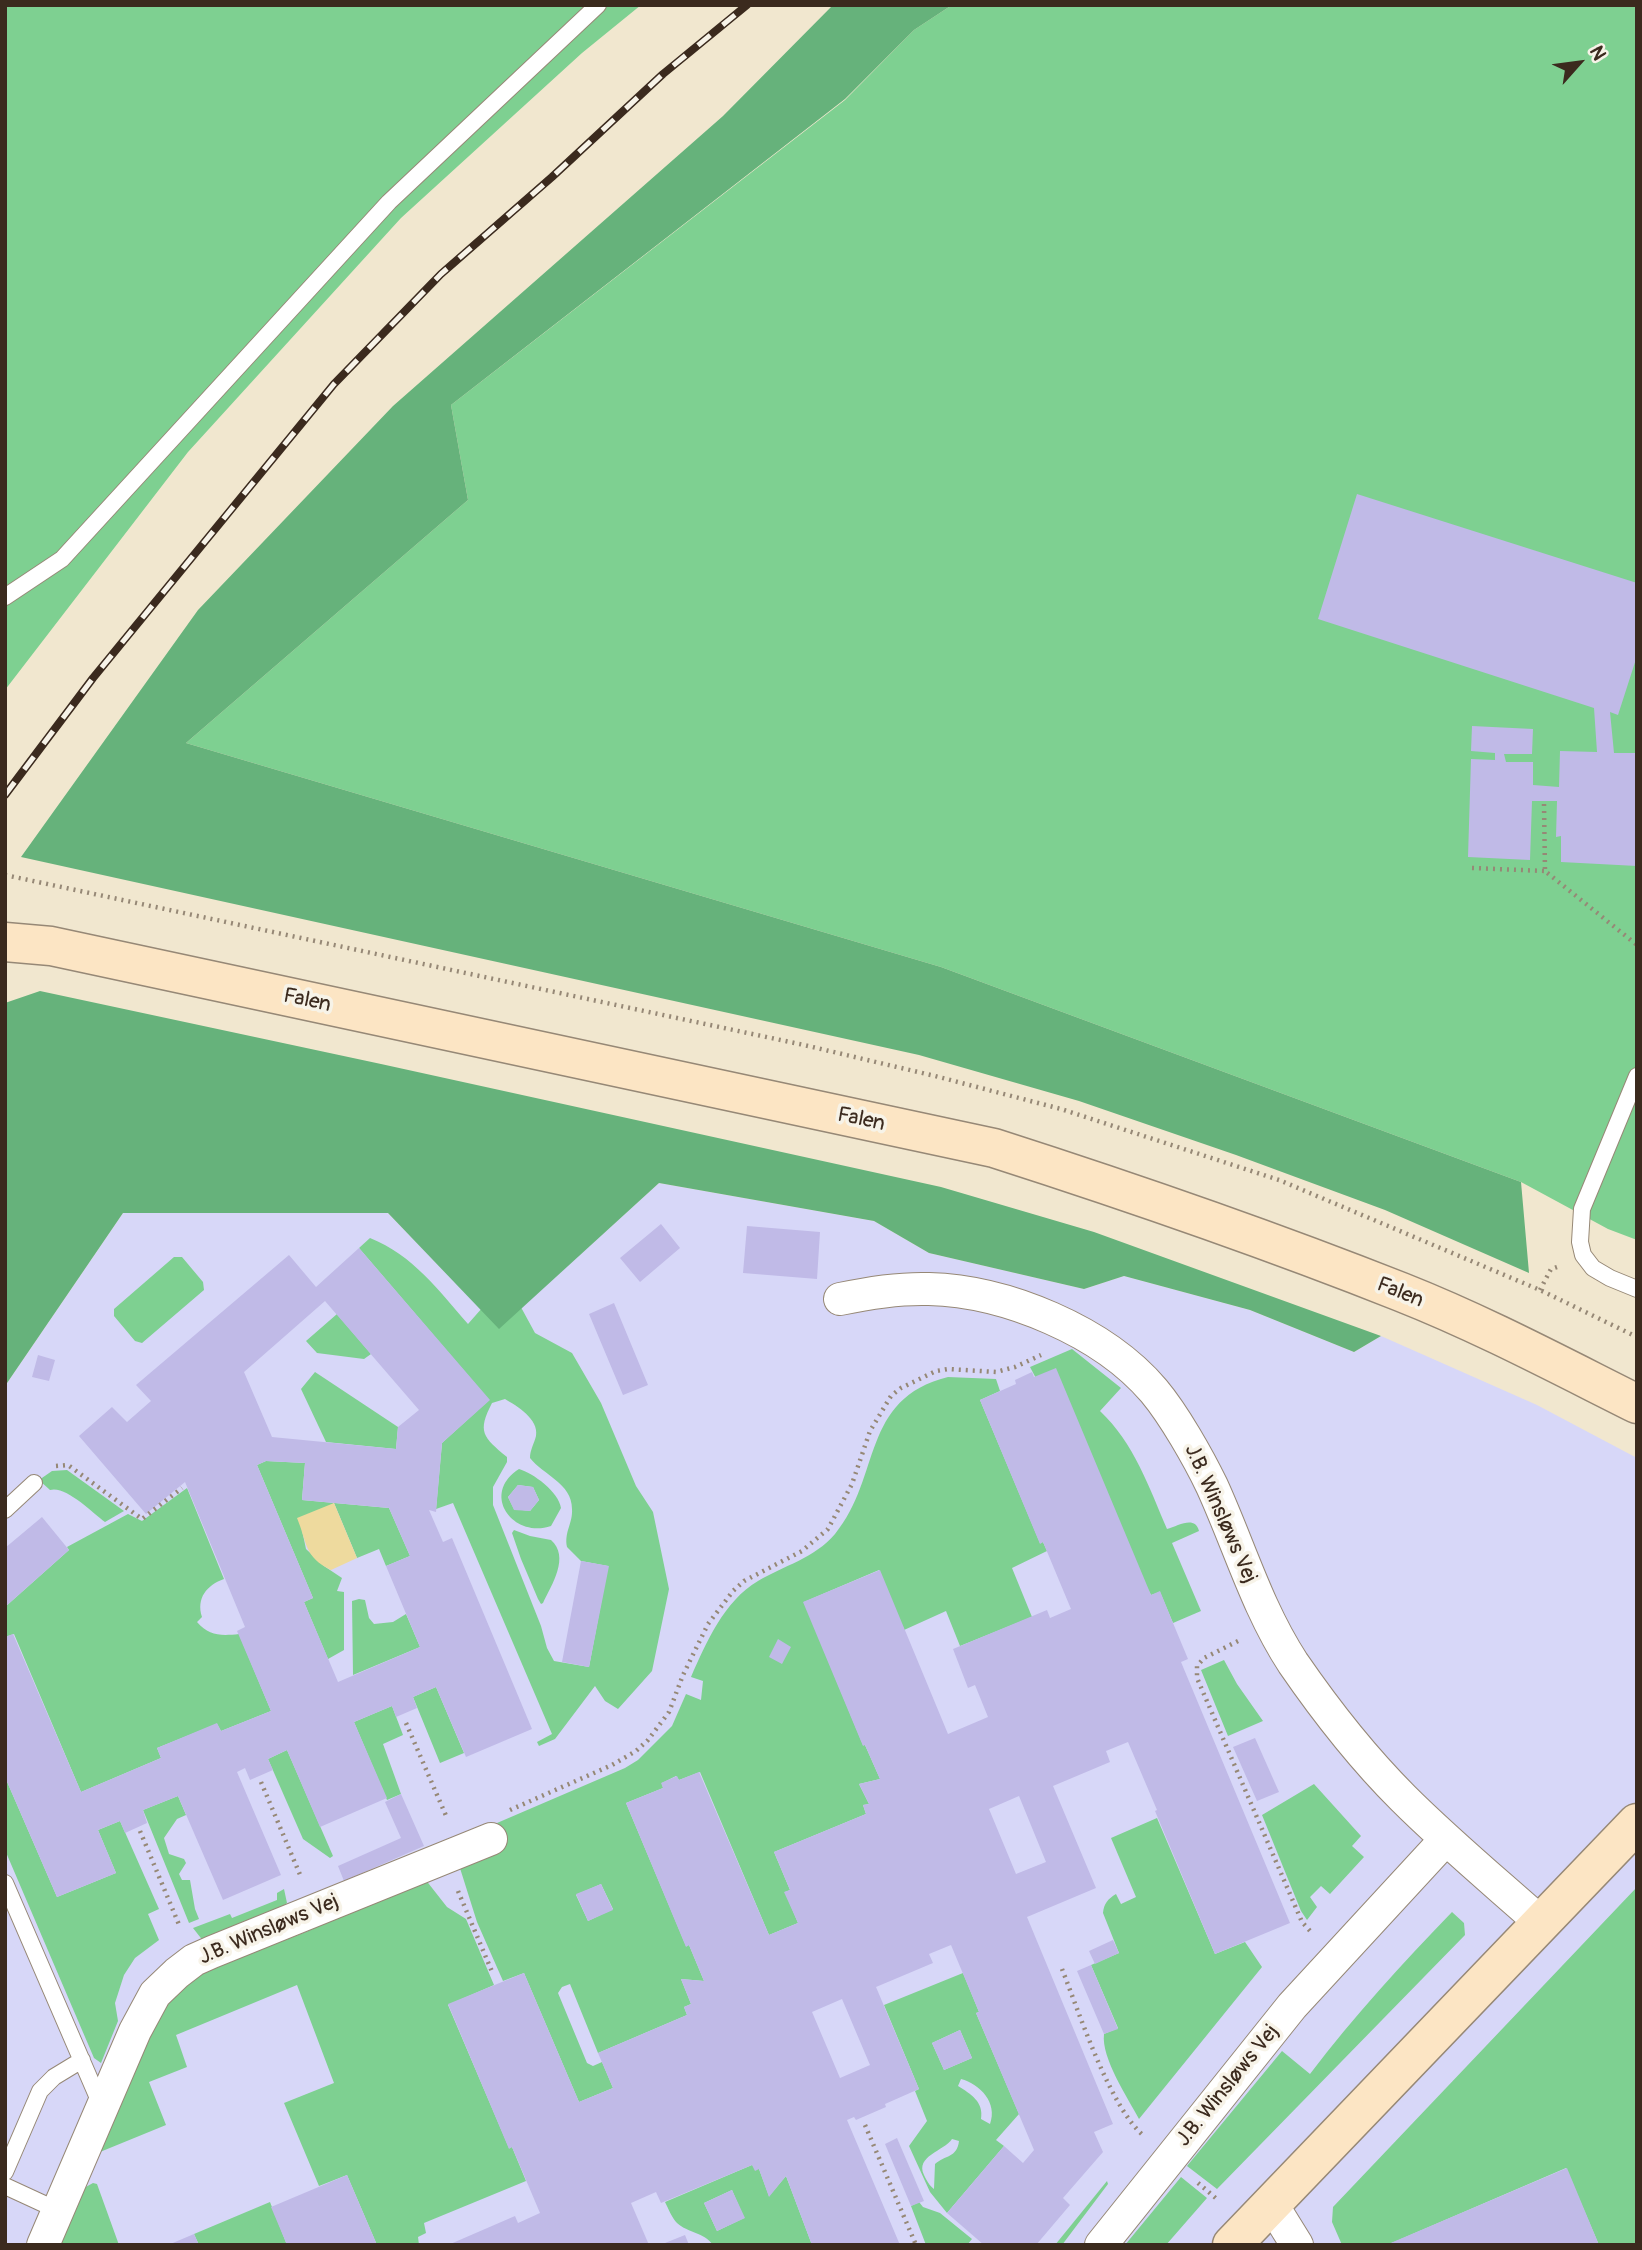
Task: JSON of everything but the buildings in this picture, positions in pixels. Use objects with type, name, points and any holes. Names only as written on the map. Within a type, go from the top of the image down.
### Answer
[{"type":"street","name":"Falen","points":[[5,931],[51,946],[994,1148],[1143,1196],[1403,1293],[1519,1345],[1637,1404]]},
{"type":"street","name":"Falen","points":[[5,942],[51,946]]},
{"type":"street","name":"J.B. Winsløws Vej","points":[[840,1299],[870,1293],[927,1289],[957,1291],[1009,1303],[1051,1318],[1120,1360],[1154,1391],[1190,1445],[1211,1485],[1270,1624],[1293,1663],[1346,1735],[1446,1839],[1540,1922]]},
{"type":"street","points":[[1297,2245],[1251,2225],[1637,1823]]},
{"type":"street","name":"J.B. Winsløws Vej","points":[[43,2245],[135,2031],[155,1994],[177,1973],[194,1961],[491,1839]]},
{"type":"street","name":"J.B. Winsløws Vej","points":[[1101,2245],[1292,2006],[1446,1839]]},
{"type":"lane","points":[[5,597],[62,559],[389,202],[598,5]]},
{"type":"lane","points":[[1637,1076],[1582,1209],[1580,1242],[1583,1255],[1593,1268],[1637,1289]]},
{"type":"lane","points":[[5,1510],[34,1483]]},
{"type":"lane","points":[[5,1884],[102,2107]]},
{"type":"lane","points":[[5,2172],[40,2091],[54,2077],[82,2060]]},
{"type":"lane","points":[[5,2186],[57,2210]]},
{"type":"path","points":[[1544,804],[1545,871]]},
{"type":"path","points":[[1472,868],[1545,871],[1637,945]]},
{"type":"path","points":[[5,874],[55,885]]},
{"type":"path","points":[[1540,1290],[1551,1269]]},
{"type":"path","points":[[491,1839],[495,1816],[612,1765],[636,1751],[648,1740],[669,1712],[683,1675],[708,1624],[728,1597],[744,1581],[802,1551],[828,1529],[852,1484],[870,1431],[891,1396],[901,1388],[936,1371],[948,1369],[996,1372],[1015,1367],[1083,1336]]},
{"type":"path","points":[[34,1483],[48,1467],[68,1465],[142,1519],[182,1488]]},
{"type":"path","points":[[1270,1624],[1204,1658],[1197,1666],[1196,1678],[1302,1923],[1336,1958]]},
{"type":"path","points":[[406,1723],[494,1974]]},
{"type":"path","points":[[261,1782],[315,1910]]},
{"type":"path","points":[[140,1831],[194,1961]]},
{"type":"path","points":[[1062,1969],[1117,2103],[1136,2130],[1251,2225]]},
{"type":"path","points":[[865,2125],[915,2245]]},
{"type":"shaded area","points":[[659,1183],[874,1221],[929,1253],[1084,1289],[1124,1276],[1250,1310],[1354,1352],[1381,1336],[1537,1405],[1637,1458],[1637,2245],[5,2245],[5,1386],[123,1213],[388,1213],[499,1328]]},
{"type":"green space","points":[[5,5],[641,5],[582,53],[401,218],[188,452],[5,690]]},
{"type":"green space","points":[[833,5],[952,5],[914,30],[845,99],[451,405],[468,500],[186,743],[941,967],[1521,1182],[1529,1273],[1385,1210],[1236,1155],[1079,1101],[919,1055],[21,857],[198,610],[393,406],[723,116]]},
{"type":"green space","points":[[952,5],[1637,5],[1637,1240],[1608,1229],[1521,1182],[941,967],[186,743],[468,500],[451,405],[845,100],[914,30]]},
{"type":"green space","points":[[40,991],[941,1187],[1094,1232],[1381,1336],[1354,1352],[1250,1310],[1124,1276],[1084,1289],[929,1253],[874,1221],[659,1183],[499,1329],[388,1213],[123,1213],[5,1386],[5,1003]]},
{"type":"green space","points":[[370,1238],[399,1254],[436,1287],[468,1324],[490,1299],[510,1287],[535,1333],[572,1353],[601,1403],[636,1486],[653,1512],[669,1589],[652,1671],[618,1709],[605,1701],[595,1686],[555,1739],[539,1746],[537,1742],[552,1734],[453,1503],[436,1509],[442,1443],[489,1400],[359,1248]],"holes":[[[505,1399],[526,1414],[534,1424],[536,1436],[530,1458],[562,1486],[571,1500],[572,1514],[567,1547],[581,1561],[608,1566],[589,1667],[554,1661],[493,1505],[493,1487],[507,1462],[507,1457],[488,1439],[484,1428],[492,1403]]]},
{"type":"green space","points":[[174,1257],[182,1257],[203,1282],[204,1290],[142,1343],[135,1341],[114,1316],[114,1309]]},
{"type":"green space","points":[[337,1314],[371,1354],[364,1359],[317,1353],[306,1341]]},
{"type":"green space","points":[[1072,1349],[1121,1388],[1100,1411],[1131,1451],[1167,1529],[1186,1523],[1197,1526],[1199,1531],[1172,1543],[1201,1611],[1173,1623],[1160,1592],[1151,1595],[1030,1367]]},
{"type":"green space","points":[[315,1372],[398,1427],[396,1449],[326,1442],[301,1389]]},
{"type":"green space","points":[[948,1377],[996,1379],[1000,1391],[980,1400],[1040,1543],[1043,1542],[1047,1551],[1012,1568],[1032,1617],[960,1646],[946,1611],[904,1630],[879,1570],[804,1602],[863,1745],[880,1779],[859,1784],[869,1804],[863,1805],[866,1814],[774,1852],[790,1890],[785,1892],[798,1923],[769,1935],[700,1772],[679,1780],[676,1776],[662,1783],[663,1788],[626,1803],[686,1946],[689,1945],[704,1981],[681,1979],[691,2004],[684,2007],[687,2015],[598,2053],[570,1984],[562,1987],[558,1993],[587,2063],[593,2066],[602,2062],[613,2088],[579,2102],[524,1973],[503,1981],[477,1922],[459,1865],[506,1845],[497,1823],[638,1760],[672,1726],[686,1694],[701,1700],[703,1681],[691,1677],[726,1611],[746,1589],[818,1549],[835,1534],[850,1512],[886,1421],[900,1403],[920,1388]],"holes":[[[601,1884],[613,1909],[588,1921],[576,1895]]]},
{"type":"green space","points":[[266,1461],[305,1463],[302,1500],[389,1508],[410,1556],[386,1566],[379,1549],[357,1558],[334,1503],[302,1530],[306,1549],[342,1578],[337,1591],[344,1592],[344,1650],[328,1659],[304,1602],[313,1598],[257,1465]]},
{"type":"green space","points":[[519,1469],[551,1490],[561,1508],[551,1526],[524,1526],[506,1512],[502,1490],[508,1479]],"holes":[[[518,1485],[533,1487],[539,1500],[530,1511],[514,1509],[508,1497]]]},
{"type":"green space","points":[[67,1470],[124,1511],[105,1522],[71,1495],[50,1490],[39,1480],[52,1471]]},
{"type":"green space","points":[[187,1488],[224,1579],[204,1593],[202,1617],[197,1622],[216,1634],[239,1634],[271,1711],[221,1731],[217,1724],[157,1748],[161,1758],[81,1792],[14,1634],[5,1637],[5,1607],[69,1550],[67,1547],[128,1514],[142,1521]]},
{"type":"green space","points":[[514,1530],[551,1540],[559,1554],[558,1571],[541,1604],[521,1559],[512,1533]]},
{"type":"green space","points":[[365,1600],[369,1618],[374,1624],[393,1622],[406,1614],[420,1647],[353,1675],[352,1601]]},
{"type":"green space","points":[[1224,1660],[1263,1721],[1228,1736],[1201,1670]]},
{"type":"green space","points":[[436,1687],[464,1753],[440,1763],[413,1697]]},
{"type":"green space","points":[[392,1706],[403,1735],[383,1744],[401,1794],[387,1800],[354,1722]]},
{"type":"green space","points":[[287,1750],[333,1856],[330,1858],[303,1839],[268,1759]]},
{"type":"green space","points":[[5,1777],[57,1897],[116,1873],[98,1830],[120,1821],[159,1909],[148,1914],[159,1940],[135,1958],[124,1975],[115,2003],[118,2021],[101,2063],[94,2058],[5,1850]]},
{"type":"green space","points":[[1314,1784],[1361,1836],[1352,1846],[1364,1857],[1330,1894],[1321,1886],[1310,1897],[1317,1907],[1307,1920],[1262,1815]]},
{"type":"green space","points":[[178,1796],[186,1815],[177,1819],[164,1838],[169,1854],[184,1859],[186,1863],[179,1874],[182,1880],[190,1880],[199,1919],[189,1923],[143,1810]]},
{"type":"green space","points":[[1157,1818],[1215,1954],[1245,1942],[1262,1967],[1139,2119],[1116,2078],[1107,2054],[1104,2034],[1118,2028],[1091,1965],[1119,1953],[1103,1913],[1107,1902],[1116,1894],[1121,1904],[1136,1897],[1111,1838]]},
{"type":"green space","points":[[425,1879],[447,1907],[466,1919],[494,1985],[448,2005],[509,2148],[512,2147],[526,2181],[424,2223],[426,2233],[418,2237],[419,2245],[377,2245],[347,2175],[319,2186],[284,2103],[334,2083],[297,1985],[176,2035],[187,2067],[149,2082],[166,2125],[100,2152],[108,2126],[166,2001],[204,1972],[308,1931]]},
{"type":"green space","points":[[1637,1887],[1637,2245],[1599,2245],[1566,2168],[1387,2245],[1342,2245],[1332,2222],[1333,2207]]},
{"type":"green space","points":[[284,1889],[287,1903],[281,1908],[204,1942],[193,1928],[230,1914],[232,1918],[277,1900],[277,1893]]},
{"type":"green space","points":[[1452,1912],[1464,1923],[1465,1935],[1217,2189],[1187,2166],[1282,2051],[1310,2074],[1379,1991]]},
{"type":"green space","points":[[963,1973],[979,2012],[976,2013],[1019,2114],[996,2140],[1004,2146],[947,2213],[930,2192],[909,2146],[927,2121],[915,2091],[919,2089],[884,2005]],"holes":[[[960,2030],[972,2058],[944,2070],[932,2043]],[[961,2079],[981,2090],[992,2109],[990,2124],[981,2119],[981,2108],[976,2099],[958,2086]],[[952,2139],[959,2141],[956,2151],[935,2164],[934,2189],[924,2175],[923,2163]]]},
{"type":"green space","points":[[752,2165],[759,2169],[769,2196],[786,2176],[812,2245],[713,2245],[705,2237],[677,2223],[665,2202]],"holes":[[[732,2190],[744,2218],[717,2231],[704,2203]]]},
{"type":"green space","points":[[1181,2177],[1207,2198],[1166,2245],[1125,2245]]},
{"type":"green space","points":[[1107,2181],[1108,2184],[1062,2245],[1055,2245]]},
{"type":"green space","points":[[93,2183],[97,2184],[119,2245],[58,2245],[82,2189]]},
{"type":"green space","points":[[270,2202],[287,2245],[199,2245],[194,2234]]},
{"type":"green space","points":[[919,2202],[923,2207],[940,2213],[972,2239],[967,2245],[926,2245],[911,2206]]},
{"type":"sand","points":[[334,1503],[357,1558],[331,1570],[311,1554],[297,1518]]},
{"type":"railway","points":[[5,795],[93,678],[334,384],[441,274],[552,177],[663,74],[747,5]]}]
